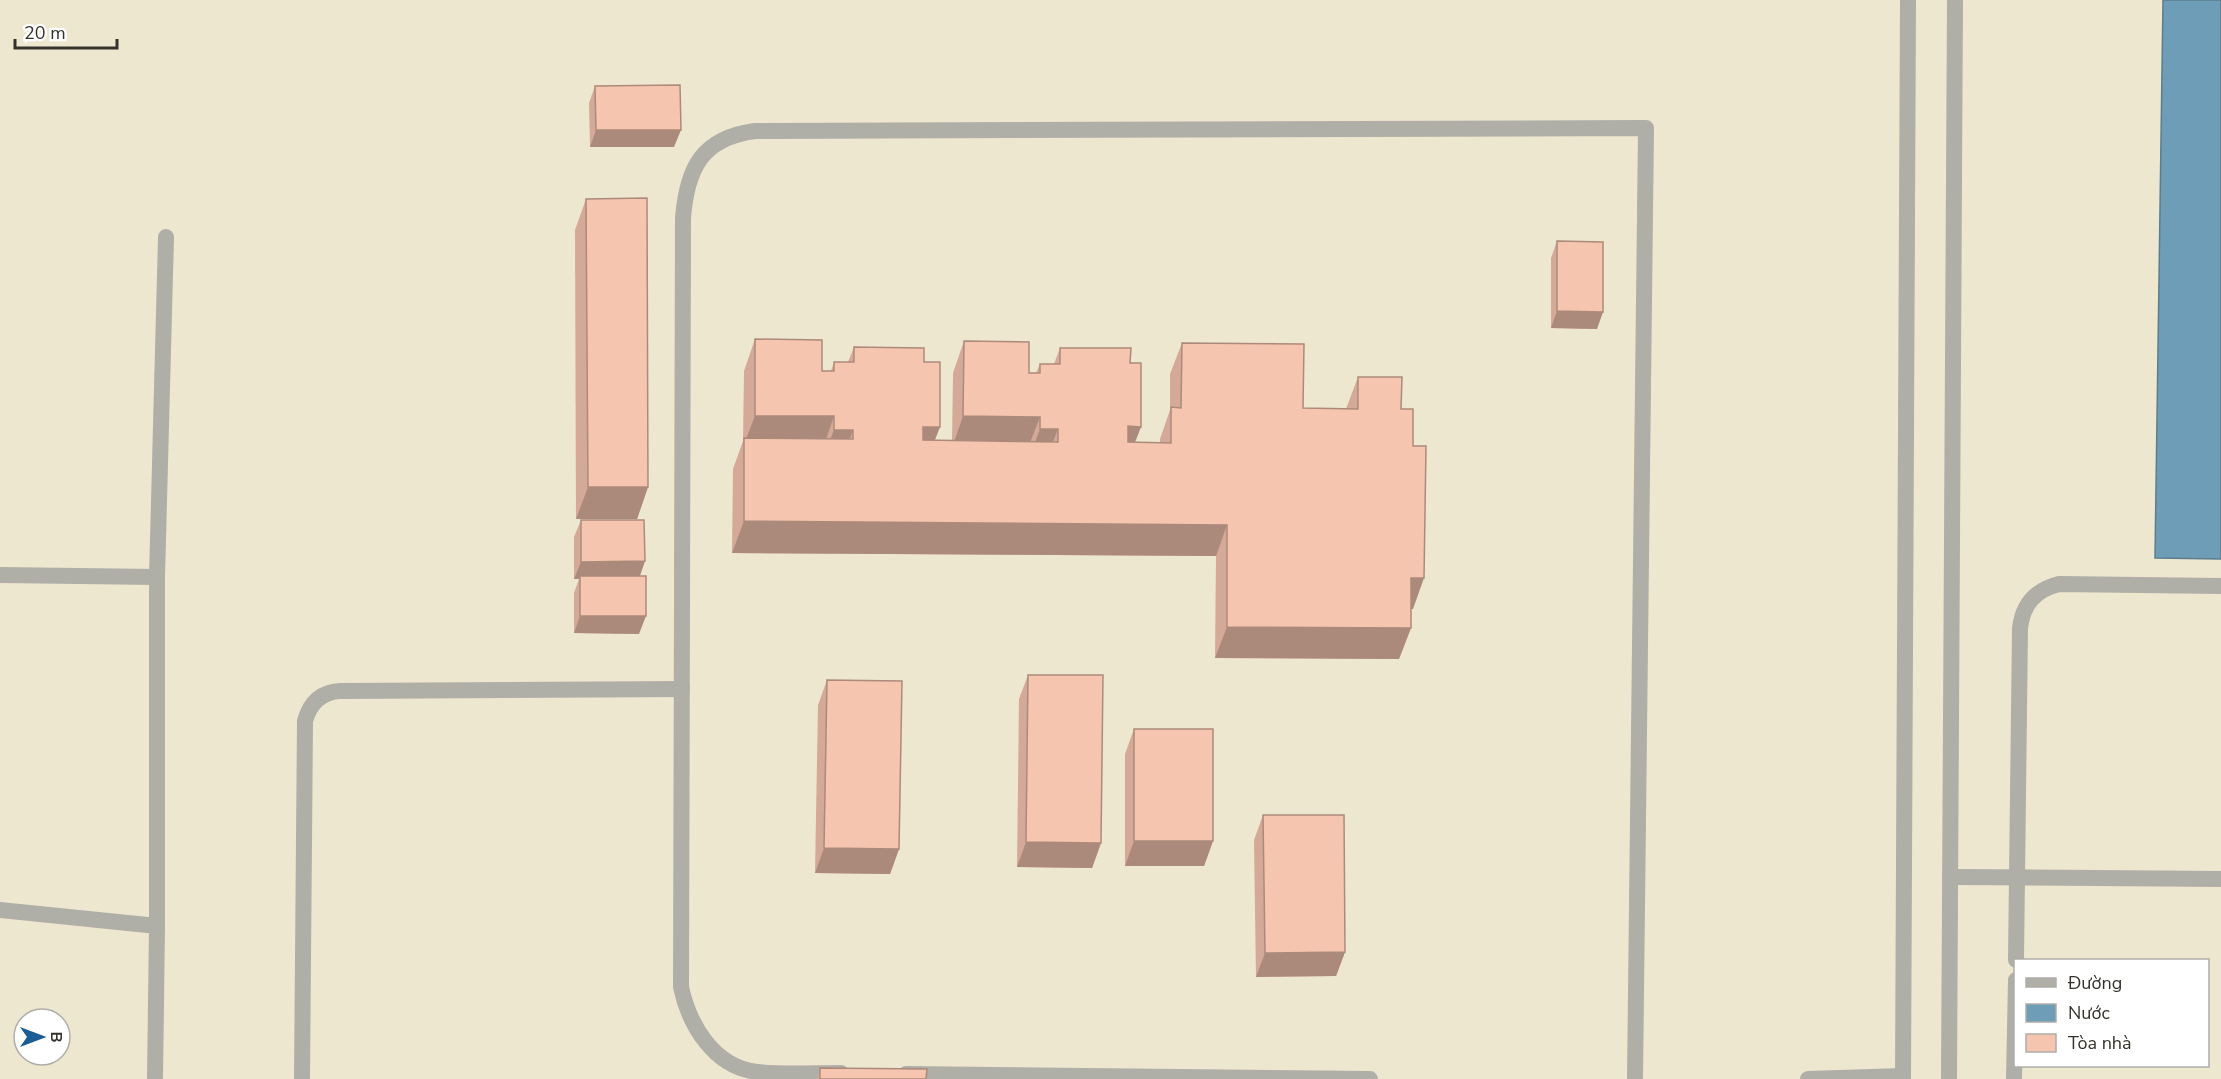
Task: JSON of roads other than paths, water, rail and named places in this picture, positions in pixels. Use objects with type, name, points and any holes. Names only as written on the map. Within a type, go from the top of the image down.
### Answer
[{"type":"street","points":[[1808,1079],[1903,1078],[1908,0]]},
{"type":"street","points":[[1949,1079],[1954,0]]},
{"type":"street","points":[[858,1074],[755,1072],[736,1066],[704,1041],[693,1025],[685,1006],[681,987],[685,194],[698,160],[710,147],[723,138],[755,130],[1646,128],[1635,1079]]},
{"type":"street","points":[[154,1079],[158,577],[166,237]]},
{"type":"street","points":[[0,575],[158,577]]},
{"type":"street","points":[[2016,959],[2020,628],[2028,603],[2037,593],[2059,584],[2221,586]]},
{"type":"street","points":[[302,1079],[305,721],[314,701],[331,692],[340,691],[682,689]]},
{"type":"street","points":[[1950,877],[2221,879]]},
{"type":"street","points":[[0,910],[157,926]]},
{"type":"street","points":[[892,1074],[950,1077],[1370,1079]]},
{"type":"water","points":[[2163,0],[2221,0],[2221,559],[2155,558]]}]
